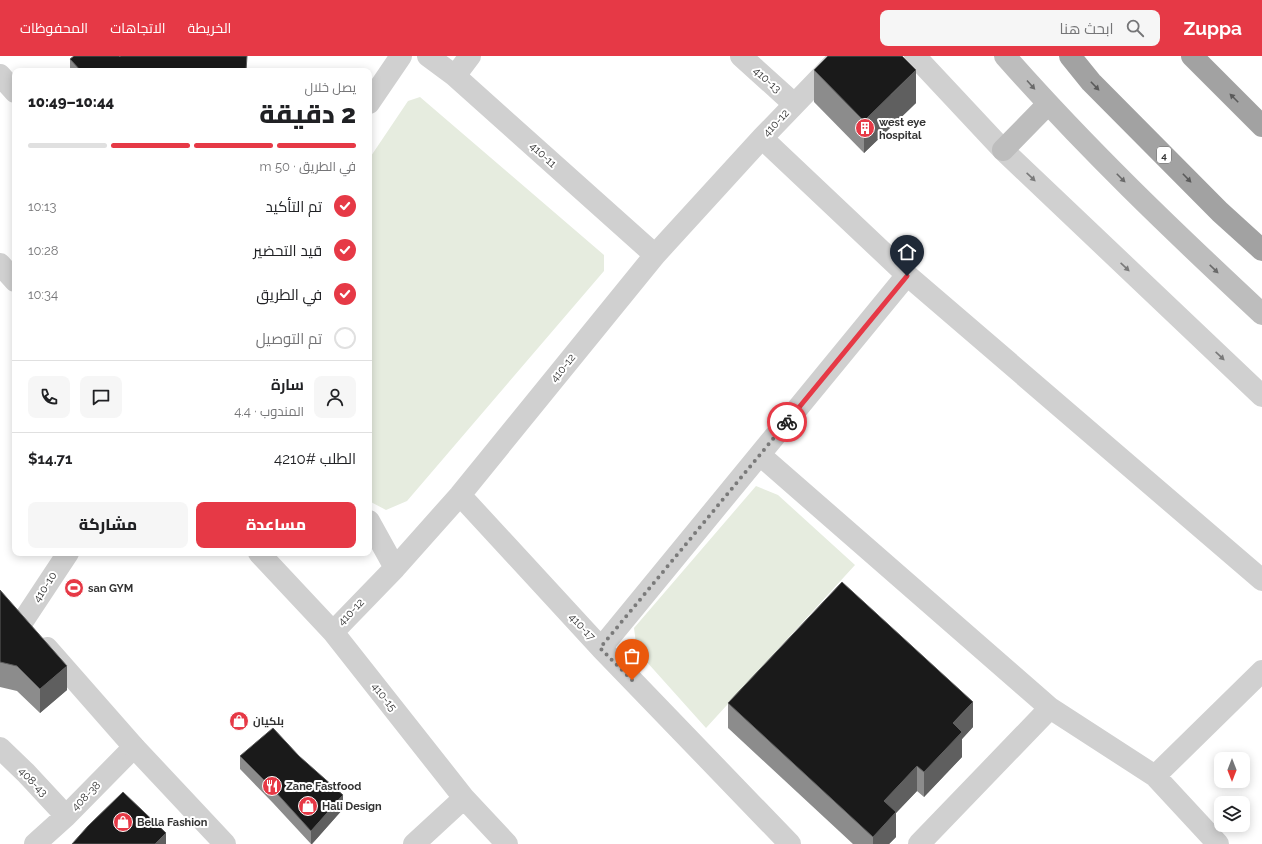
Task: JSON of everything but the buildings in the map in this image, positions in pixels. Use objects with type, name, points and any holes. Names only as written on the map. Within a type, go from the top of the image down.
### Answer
[{"type":"highway","name":"4","points":[[1070,56],[1092,82],[1220,212],[1262,250]]},
{"type":"highway","points":[[1192,56],[1262,126]]},
{"type":"main road","points":[[1005,56],[1048,104],[1167,224],[1262,314]]},
{"type":"main road","points":[[1003,150],[1048,104]]},
{"type":"street","points":[[372,99],[401,56]]},
{"type":"street","name":"410-11","points":[[428,56],[455,76],[655,256]]},
{"type":"street","points":[[455,76],[470,56]]},
{"type":"street","name":"410-13","points":[[741,56],[794,104]]},
{"type":"street","name":"410-12","points":[[333,632],[395,568],[460,495],[655,256],[762,138],[841,56]]},
{"type":"street","points":[[915,56],[1003,150],[1262,396]]},
{"type":"street","points":[[0,75],[12,89]]},
{"type":"street","points":[[762,138],[907,276],[1262,580]]},
{"type":"street","points":[[0,264],[12,278]]},
{"type":"street","points":[[600,648],[907,276]]},
{"type":"street","points":[[760,455],[1050,708],[1155,776],[1217,843]]},
{"type":"street","name":"410-17","points":[[460,495],[600,648],[790,844]]},
{"type":"street","points":[[372,526],[395,568]]},
{"type":"street","name":"410-10","points":[[65,556],[16,614],[134,747]]},
{"type":"street","name":"410-15","points":[[262,556],[333,632],[464,798],[507,844]]},
{"type":"street","points":[[1155,776],[1262,671]]},
{"type":"street","points":[[919,844],[1050,708]]},
{"type":"street","points":[[134,747],[225,844]]},
{"type":"street","name":"408-38","points":[[35,844],[66,816],[134,747]]},
{"type":"street","name":"408-43","points":[[0,748],[26,773],[66,816]]},
{"type":"street","points":[[414,844],[464,798]]},
{"type":"shaded area","points":[[420,97],[604,255],[604,271],[407,501],[386,510],[372,503],[372,155],[408,101]]},
{"type":"shaded area","points":[[756,486],[778,495],[855,565],[706,728],[637,651],[634,628]]},
{"type":"way so far","points":[[632,680],[600,648],[787,422]]},
{"type":"place","name":"west eye hospital","points":[[865,128]]},
{"type":"place","name":"san GYM","points":[[74,588]]},
{"type":"place","name":"بلکیان","points":[[239,721]]},
{"type":"place","name":"Zane Fastfood","points":[[272,786]]},
{"type":"place","name":"Hali Design","points":[[308,806]]},
{"type":"place","name":"Bella Fashion","points":[[123,822]]},
{"type":"route","points":[[787,422],[907,276]]}]
